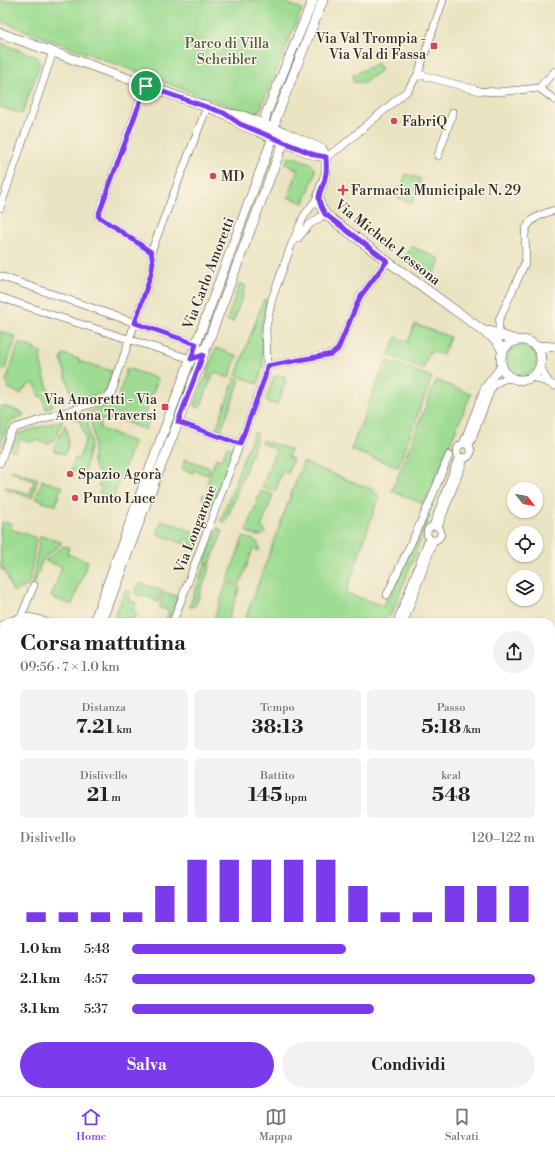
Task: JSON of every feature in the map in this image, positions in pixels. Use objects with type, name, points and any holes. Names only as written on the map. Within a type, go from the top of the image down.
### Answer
[{"type":"street","points":[[264,124],[266,114],[313,0]]},
{"type":"street","name":"Via Carlo Amoretti","points":[[95,618],[191,359],[276,118],[323,0]]},
{"type":"street","points":[[0,33],[224,113],[243,116],[264,124],[271,133],[284,142],[315,155],[326,157],[341,147],[408,90],[418,74],[443,0]]},
{"type":"street","points":[[0,208],[53,52]]},
{"type":"street","points":[[418,74],[480,91],[498,92],[539,88],[555,71]]},
{"type":"street","points":[[146,86],[98,216],[151,252]]},
{"type":"street","points":[[539,88],[555,100]]},
{"type":"street","points":[[0,463],[10,434],[15,428],[104,400],[114,388],[151,274],[153,262],[151,252],[207,107]]},
{"type":"street","points":[[438,156],[453,112]]},
{"type":"street","points":[[224,113],[240,124],[271,133],[283,132],[322,149],[326,157]]},
{"type":"street","points":[[283,132],[284,142]]},
{"type":"street","name":"Via Carlo Amoretti","points":[[103,618],[284,142]]},
{"type":"street","name":"Via Michele Lessona","points":[[326,157],[326,174],[318,197],[325,214],[498,342],[503,351]]},
{"type":"street","name":"Via Longarone","points":[[175,618],[265,377],[267,366],[266,327],[272,299],[291,246],[304,216],[318,197]]},
{"type":"street","points":[[501,336],[499,331],[500,320],[525,263],[525,231],[528,224],[541,214],[555,210]]},
{"type":"street","name":"Via Longarone","points":[[291,246],[309,225],[325,214]]},
{"type":"street","points":[[267,366],[332,354],[338,349],[360,297],[387,261]]},
{"type":"street","points":[[0,276],[196,344],[203,355],[191,359],[0,297]]},
{"type":"street","name":"Via Michele Lessona","points":[[480,329],[516,340]]},
{"type":"street","points":[[466,445],[485,387],[499,369],[503,351],[512,341],[526,340],[537,346],[540,353],[543,373],[552,384]]},
{"type":"street","points":[[537,346],[555,348]]},
{"type":"street","points":[[466,445],[491,389],[496,382],[508,378],[526,380],[532,377],[537,373],[541,363],[549,352],[555,348]]},
{"type":"street","points":[[501,364],[504,370],[513,379]]},
{"type":"street","points":[[532,377],[552,384]]},
{"type":"street","points":[[178,422],[240,444]]},
{"type":"street","points":[[460,445],[466,445],[470,450],[468,456],[462,456],[457,453],[457,448],[460,445]]},
{"type":"street","points":[[387,595],[429,504],[448,455]]},
{"type":"street","points":[[436,527],[439,508],[462,456]]},
{"type":"street","points":[[436,527],[462,456]]},
{"type":"street","points":[[429,504],[439,508]]},
{"type":"street","points":[[430,527],[436,527],[441,532],[440,536],[436,539],[431,539],[427,535],[427,530],[430,527]]},
{"type":"street","points":[[399,618],[431,539]]},
{"type":"street","points":[[405,618],[431,539]]},
{"type":"street","points":[[34,585],[21,617],[34,618]]},
{"type":"green space","name":"Parco di Villa Scheibler","points":[[0,0],[277,0],[302,9],[260,110],[250,114],[0,21]]},
{"type":"green space","points":[[0,43],[37,57],[40,64],[22,114],[0,107]]},
{"type":"green space","points":[[378,63],[381,70],[364,83],[353,82],[353,75]]},
{"type":"green space","points":[[294,157],[310,163],[315,168],[315,174],[304,203],[288,197],[298,170],[285,164],[288,158]]},
{"type":"green space","points":[[406,174],[421,179],[412,203],[397,198]]},
{"type":"green space","points":[[411,246],[440,259],[434,274],[404,261]]},
{"type":"green space","points":[[240,283],[246,286],[233,322],[227,320]]},
{"type":"green space","points":[[264,299],[267,300],[261,329],[263,365],[258,384],[236,375]]},
{"type":"green space","points":[[415,324],[450,337],[443,355],[430,351],[423,369],[389,355],[396,337],[408,342]]},
{"type":"green space","points":[[0,331],[16,337],[5,370],[0,368]]},
{"type":"green space","points":[[19,342],[34,348],[33,350],[41,352],[41,364],[53,406],[46,409],[42,396],[39,397],[35,383],[26,387],[21,394],[8,388],[6,381]]},
{"type":"green space","points":[[522,345],[533,349],[537,360],[533,371],[522,375],[511,371],[507,360],[511,349]]},
{"type":"green space","points":[[216,348],[237,356],[229,378],[214,372],[212,378],[206,376]]},
{"type":"green space","points":[[63,354],[79,359],[79,361],[112,371],[106,392],[73,401],[61,359]]},
{"type":"green space","points":[[386,360],[432,377],[398,467],[351,450]]},
{"type":"green space","points":[[127,368],[158,379],[143,419],[149,421],[145,430],[111,416],[109,421],[103,419],[99,428],[134,442],[113,498],[99,493],[102,488],[98,486],[102,475],[95,468],[93,463],[94,437],[88,412],[112,403],[118,398]]},
{"type":"green space","points":[[274,376],[286,376],[284,378],[286,381],[277,405],[266,400]]},
{"type":"green space","points":[[205,378],[211,380],[200,408],[194,406]]},
{"type":"green space","points":[[235,378],[240,380],[221,431],[216,429]]},
{"type":"green space","points":[[436,380],[471,394],[424,504],[392,491]]},
{"type":"green space","points":[[0,405],[22,412],[24,416],[10,422],[7,426],[0,448]]},
{"type":"green space","points":[[86,413],[91,443],[84,474],[71,470],[75,458],[79,459],[86,439],[79,419],[74,420],[73,417]]},
{"type":"green space","points":[[63,420],[54,440],[48,444],[37,440],[30,442],[20,439],[16,451],[10,450],[13,442],[20,433]]},
{"type":"green space","points":[[65,425],[68,446],[65,454],[54,451],[54,447]]},
{"type":"green space","points":[[254,432],[257,434],[257,438],[241,483],[235,481]]},
{"type":"green space","points":[[262,440],[291,450],[288,457],[293,459],[288,473],[282,471],[275,492],[262,487],[276,449],[261,443]]},
{"type":"green space","points":[[227,447],[234,449],[213,505],[204,501],[202,497],[203,494],[212,497],[215,488],[207,484],[216,458],[221,460]]},
{"type":"green space","points":[[185,459],[210,468],[208,475],[194,470],[192,473],[182,469]]},
{"type":"green space","points":[[303,462],[373,490],[379,496],[346,593],[383,606],[399,576],[426,513],[430,515],[392,614],[386,618],[245,618]]},
{"type":"green space","points":[[12,470],[38,479],[32,498],[5,489],[6,487],[30,494],[34,481],[11,472]]},
{"type":"green space","points":[[42,480],[45,481],[44,482],[63,487],[60,490],[56,506],[42,502],[42,500],[39,499],[35,499]]},
{"type":"green space","points":[[235,484],[240,485],[227,519],[225,522],[222,522],[221,520]]},
{"type":"green space","points":[[261,491],[273,495],[261,528],[266,531],[263,535],[258,536],[246,532]]},
{"type":"green space","points":[[162,520],[202,535],[197,548],[157,534]]},
{"type":"green space","points":[[2,522],[5,524],[6,522],[12,524],[11,529],[36,538],[29,585],[13,592],[4,569],[1,570],[0,527]]},
{"type":"green space","points":[[218,528],[222,533],[210,564],[205,562]]},
{"type":"green space","points":[[40,536],[61,542],[61,544],[43,558],[34,584],[32,584]]},
{"type":"green space","points":[[243,537],[257,542],[259,551],[253,549],[240,584],[228,580]]},
{"type":"green space","points":[[64,546],[69,547],[67,554],[88,561],[72,605],[51,597],[62,567],[45,561]]},
{"type":"green space","points":[[205,564],[210,566],[196,604],[193,607],[190,607],[190,605]]},
{"type":"green space","points":[[227,582],[240,587],[228,618],[214,618]]},
{"type":"green space","points":[[139,583],[162,591],[158,602],[153,600],[153,598],[135,594]]},
{"type":"green space","points":[[125,590],[131,592],[128,600],[136,603],[133,611],[137,613],[134,618],[114,618]]},
{"type":"green space","points":[[164,592],[178,597],[170,618],[166,618],[169,611],[159,607]]},
{"type":"place","name":"Via Val Trompia - Via Val di Fassa","points":[[434,46]]},
{"type":"place","name":"FabriQ","points":[[394,121]]},
{"type":"place","name":"MD","points":[[213,176]]},
{"type":"place","name":"Farmacia Municipale N. 29","points":[[343,190]]},
{"type":"place","name":"Via Amoretti - Via Antona Traversi","points":[[165,407]]},
{"type":"place","name":"Spazio Agorà","points":[[70,474]]},
{"type":"place","name":"Punto Luce","points":[[75,498]]},
{"type":"route","points":[[146,86],[224,113],[244,126],[315,155],[326,157],[326,174],[318,197],[325,214],[387,261],[360,297],[338,349],[332,354],[267,366],[265,377],[240,444],[178,422],[203,355],[191,359],[196,344],[135,323],[151,274],[153,262],[151,252],[98,216],[146,86]]}]
